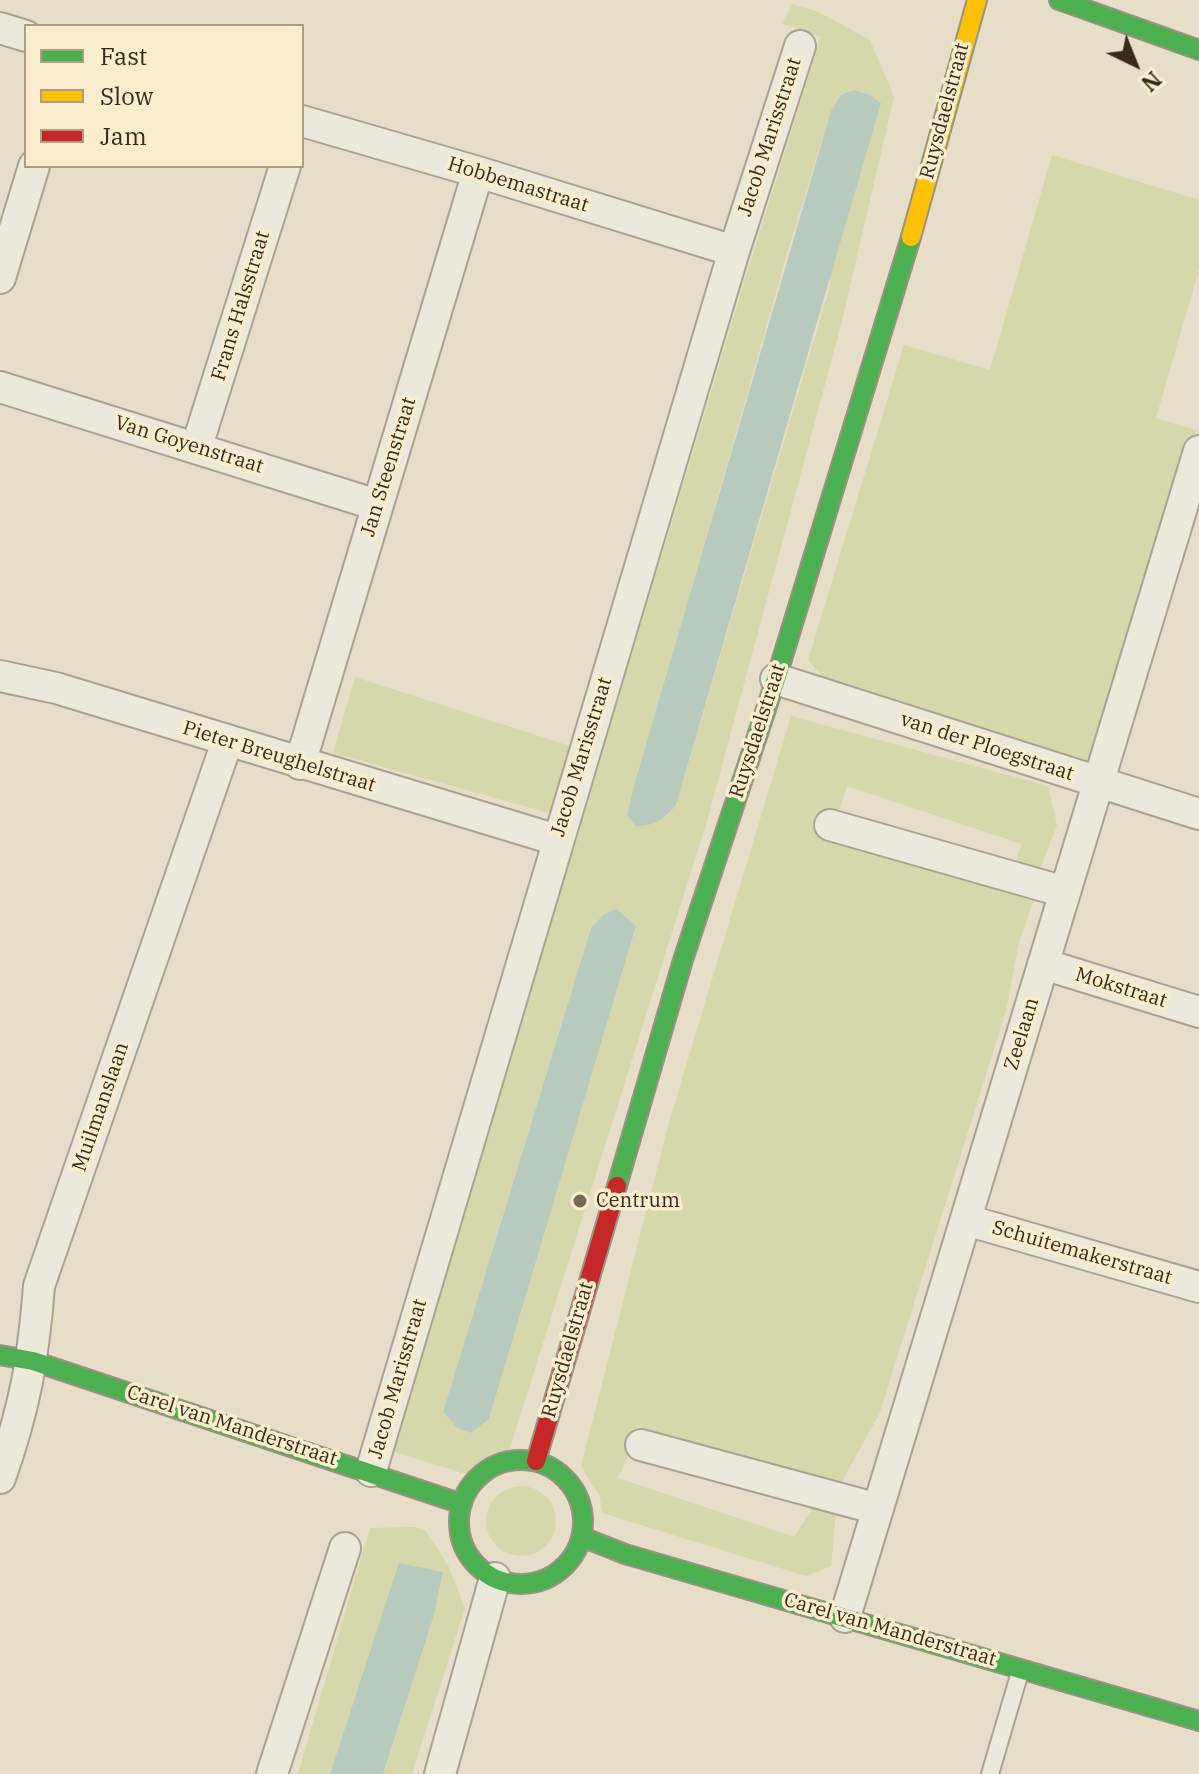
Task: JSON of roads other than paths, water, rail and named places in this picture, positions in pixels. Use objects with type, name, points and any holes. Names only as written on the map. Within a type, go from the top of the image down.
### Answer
[{"type":"street","name":"Ruysdaelstraat","points":[[536,1461],[683,960],[776,679],[913,230],[977,0]]},
{"type":"street","points":[[1059,0],[1199,50]]},
{"type":"street","points":[[0,28],[24,35]]},
{"type":"street","name":"Jacob Marisstraat","points":[[371,1471],[734,251],[800,46]]},
{"type":"street","name":"Hobbemastraat","points":[[304,122],[734,251]]},
{"type":"street","points":[[0,278],[33,168]]},
{"type":"street","name":"Frans Halsstraat","points":[[197,446],[284,168]]},
{"type":"street","name":"Jan Steenstraat","points":[[300,764],[478,172]]},
{"type":"street","name":"Van Goyenstraat","points":[[0,387],[197,446],[377,505]]},
{"type":"street","name":"Zeelaan","points":[[845,1617],[1098,782],[1186,543],[1199,451]]},
{"type":"street","name":"Pieter Breughelstraat","points":[[0,676],[56,688],[557,840]]},
{"type":"street","name":"van der Ploegstraat","points":[[776,679],[1199,814]]},
{"type":"street","name":"Muilmanslaan","points":[[0,1478],[22,1414],[33,1361],[39,1286],[227,742]]},
{"type":"street","points":[[830,825],[1065,892]]},
{"type":"street","name":"Mokstraat","points":[[1043,964],[1199,1012]]},
{"type":"street","name":"Schuitemakerstraat","points":[[966,1220],[1199,1287]]},
{"type":"street","name":"Carel van Manderstraat","points":[[0,1355],[33,1361],[371,1471],[462,1504]]},
{"type":"street","points":[[641,1445],[878,1509]]},
{"type":"street","points":[[536,1461],[559,1471],[575,1489],[584,1512],[582,1537],[570,1562],[548,1578],[521,1584],[495,1578],[468,1555],[461,1539],[462,1504],[470,1487],[499,1464],[536,1461]]},
{"type":"street","name":"Carel van Manderstraat","points":[[582,1537],[625,1554],[1199,1721]]},
{"type":"street","points":[[272,1774],[345,1548]]},
{"type":"street","points":[[440,1774],[495,1578]]},
{"type":"lane","points":[[990,1774],[1021,1668]]},
{"type":"place","name":"Centrum","points":[[580,1201]]}]
